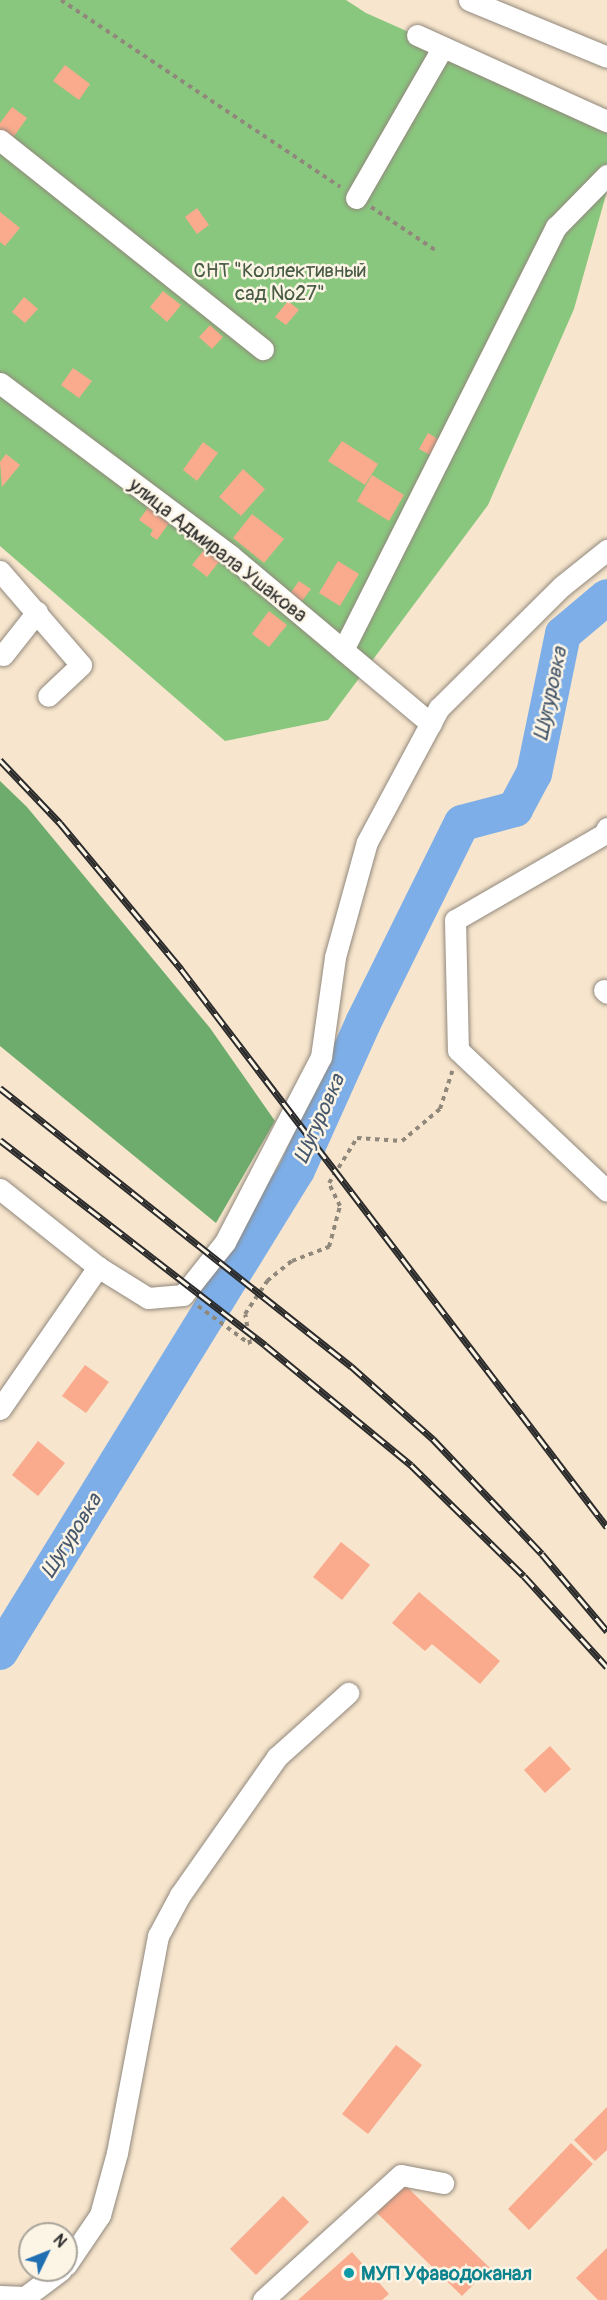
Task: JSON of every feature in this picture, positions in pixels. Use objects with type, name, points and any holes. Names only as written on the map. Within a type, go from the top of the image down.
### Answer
[{"type":"street","points":[[469,0],[607,57]]},
{"type":"street","points":[[417,35],[607,121]]},
{"type":"street","points":[[356,198],[444,47]]},
{"type":"street","points":[[0,140],[263,349]]},
{"type":"street","points":[[343,650],[556,227],[607,175]]},
{"type":"street","name":"улица Адмирала Ушакова","points":[[0,382],[231,556],[431,724]]},
{"type":"street","points":[[0,1189],[98,1267],[148,1298],[183,1295],[225,1242],[321,1057],[335,957],[367,842],[439,708],[554,594],[607,550]]},
{"type":"street","points":[[0,571],[81,665],[48,696]]},
{"type":"street","points":[[3,655],[37,612]]},
{"type":"street","points":[[607,828],[604,834],[455,920],[458,1050],[607,1191]]},
{"type":"street","points":[[0,1409],[98,1267]]},
{"type":"street","points":[[78,2247],[100,2215],[117,2153],[158,1936],[180,1895],[277,1757],[348,1693]]},
{"type":"street","points":[[262,2300],[401,2175],[443,2183]]},
{"type":"street","points":[[0,2296],[25,2297],[45,2282]]},
{"type":"path","points":[[61,0],[435,250]]},
{"type":"path","points":[[183,1295],[250,1344],[246,1314],[267,1281],[292,1261],[330,1247],[340,1206],[329,1183],[357,1138],[402,1141],[440,1109],[458,1050]]},
{"type":"green space","name":"СНТ \"Коллективный сад №27\"","points":[[0,0],[346,0],[366,13],[607,120],[607,191],[574,309],[488,505],[328,720],[225,741],[0,546]]},
{"type":"green space","points":[[0,781],[27,807],[210,1028],[275,1121],[216,1223],[0,1046]]},
{"type":"building","points":[[65,65],[90,84],[79,100],[53,81]]},
{"type":"building","points":[[12,107],[27,118],[12,139],[0,130],[0,123]]},
{"type":"building","points":[[197,208],[209,225],[197,234],[185,217]]},
{"type":"building","points":[[0,212],[20,228],[5,246],[0,242]]},
{"type":"building","points":[[163,291],[181,305],[167,322],[150,307]]},
{"type":"building","points":[[24,297],[38,309],[25,323],[12,312]]},
{"type":"building","points":[[288,301],[299,310],[286,325],[275,317]]},
{"type":"building","points":[[210,325],[223,337],[212,349],[199,337]]},
{"type":"building","points":[[73,368],[92,381],[79,398],[61,385]]},
{"type":"building","points":[[428,433],[441,441],[432,456],[419,449]]},
{"type":"building","points":[[342,441],[378,464],[365,485],[328,461]]},
{"type":"building","points":[[203,442],[218,453],[197,481],[183,470]]},
{"type":"building","points":[[6,454],[20,465],[2,487],[0,462]]},
{"type":"building","points":[[243,469],[265,489],[241,516],[219,497]]},
{"type":"building","points":[[372,475],[404,495],[389,521],[357,501]]},
{"type":"building","points":[[150,505],[171,520],[157,540],[150,535],[153,530],[139,520]]},
{"type":"building","points":[[252,514],[284,539],[264,563],[233,538]]},
{"type":"building","points":[[207,546],[222,558],[207,577],[192,565]]},
{"type":"building","points":[[338,561],[359,574],[340,606],[319,593]]},
{"type":"building","points":[[299,581],[311,589],[298,606],[287,598]]},
{"type":"building","points":[[269,611],[287,625],[269,647],[252,634]]},
{"type":"building","points":[[85,1365],[109,1382],[86,1413],[62,1396]]},
{"type":"building","points":[[38,1441],[65,1463],[38,1496],[12,1475]]},
{"type":"building","points":[[341,1542],[370,1565],[342,1600],[313,1577]]},
{"type":"building","points":[[419,1592],[500,1661],[480,1684],[432,1644],[425,1651],[392,1623]]},
{"type":"building","points":[[550,1746],[571,1769],[545,1793],[524,1770]]},
{"type":"building","points":[[396,2045],[422,2065],[368,2134],[342,2114]]},
{"type":"building","points":[[607,2107],[607,2150],[595,2161],[574,2140]]},
{"type":"building","points":[[571,2143],[593,2164],[529,2230],[508,2209]]},
{"type":"building","points":[[405,2185],[490,2268],[462,2296],[377,2213]]},
{"type":"building","points":[[283,2196],[309,2222],[256,2275],[230,2249]]},
{"type":"building","points":[[607,2248],[607,2300],[598,2300],[576,2278]]},
{"type":"building","name":"МУП Уфаводоканал","points":[[352,2252],[389,2294],[382,2300],[298,2300]]},
{"type":"waterway","name":"Шугуровка","points":[[0,1652],[297,1170],[363,1023],[462,823],[515,809],[534,774],[563,634],[607,597]]},
{"type":"railway","points":[[0,760],[60,823],[181,969],[607,1527]]},
{"type":"railway","points":[[0,1088],[351,1366],[433,1439],[542,1554],[607,1631]]},
{"type":"railway","points":[[0,1140],[265,1345],[411,1465],[524,1576],[607,1667]]},
{"type":"place","name":"МУП Уфаводоканал","points":[[349,2273]]}]
